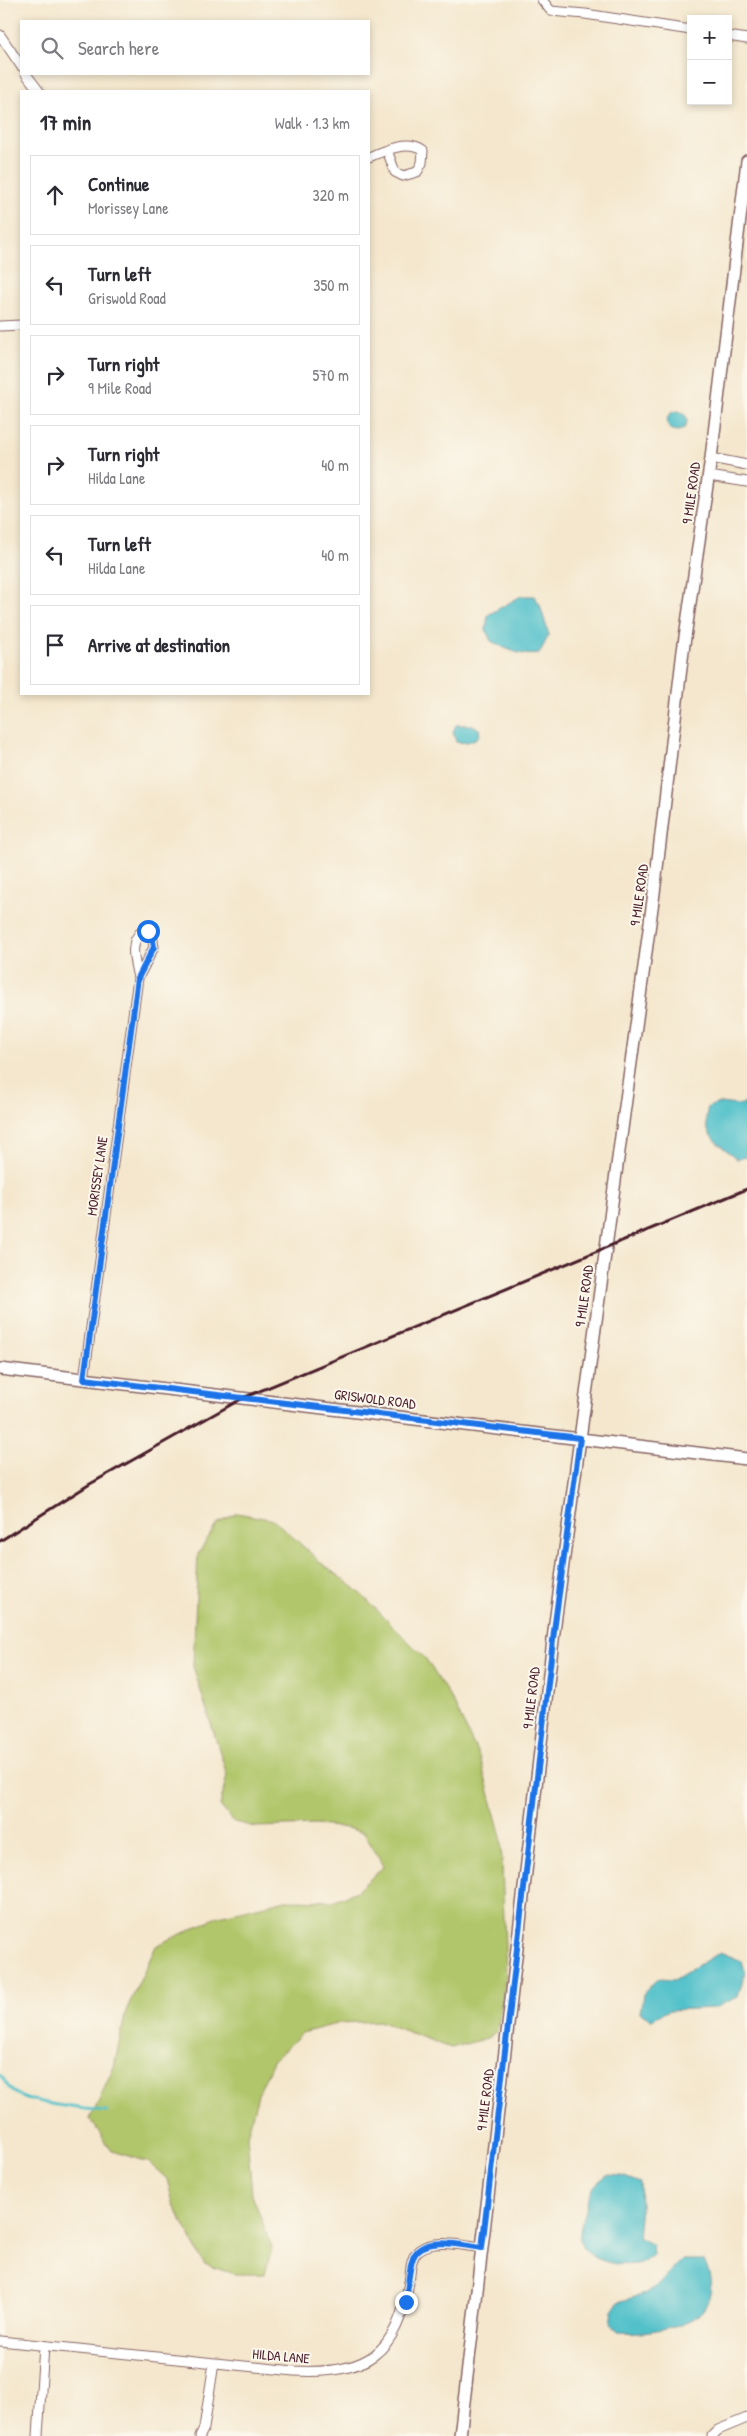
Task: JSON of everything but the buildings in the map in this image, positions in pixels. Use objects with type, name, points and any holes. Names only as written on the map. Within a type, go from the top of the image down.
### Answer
[{"type":"street","points":[[542,0],[551,11],[585,14],[687,29]]},
{"type":"street","points":[[0,35],[20,65]]},
{"type":"street","points":[[732,37],[747,39]]},
{"type":"street","points":[[27,75],[37,90]]},
{"type":"street","points":[[370,157],[387,150]]},
{"type":"street","name":"9 MILE ROAD","points":[[460,2436],[555,1623],[653,901],[684,644],[711,458],[747,161]]},
{"type":"street","points":[[0,326],[20,325]]},
{"type":"street","points":[[711,458],[747,465]]},
{"type":"street","points":[[708,476],[747,482]]},
{"type":"street","name":"MORISSEY LANE","points":[[84,1379],[138,978]]},
{"type":"street","name":"GRISWOLD ROAD","points":[[0,1369],[747,1459]]},
{"type":"street","name":"HILDA LANE","points":[[0,2341],[317,2372],[350,2368],[373,2356],[391,2339],[401,2319],[412,2260],[420,2249],[442,2244],[482,2248]]},
{"type":"street","points":[[38,2436],[44,2346]]},
{"type":"street","points":[[200,2436],[204,2428],[214,2363]]},
{"type":"street","points":[[712,2436],[718,2430],[747,2418]]},
{"type":"green space","points":[[237,1513],[274,1520],[326,1567],[356,1589],[426,1659],[453,1702],[480,1758],[501,1837],[506,1976],[497,2031],[487,2038],[451,2048],[379,2021],[340,2023],[302,2033],[273,2061],[258,2094],[247,2136],[252,2194],[272,2248],[265,2274],[234,2274],[204,2264],[173,2203],[167,2179],[148,2162],[112,2151],[90,2119],[114,2067],[126,2011],[156,1946],[219,1916],[286,1900],[333,1901],[357,1891],[384,1866],[364,1833],[347,1828],[317,1825],[255,1827],[234,1822],[220,1806],[227,1775],[193,1666],[198,1554],[217,1524]]},
{"type":"water","points":[[677,411],[684,414],[687,421],[684,428],[677,431],[670,428],[667,421],[670,414]]},
{"type":"water","points":[[521,596],[534,596],[540,605],[549,635],[539,654],[514,652],[502,647],[491,641],[486,630],[488,615]]},
{"type":"water","points":[[456,725],[473,725],[479,729],[480,735],[469,742],[456,742],[453,732]]},
{"type":"water","points":[[720,1103],[737,1105],[747,1103],[747,1157],[737,1159],[717,1143],[709,1132],[706,1125],[708,1107]]},
{"type":"water","points":[[720,1952],[742,1961],[745,1972],[738,1997],[715,2008],[669,2010],[652,2019],[640,2013],[643,1994],[657,1979],[674,1980]]},
{"type":"water","points":[[607,2175],[622,2176],[640,2183],[641,2207],[638,2237],[652,2245],[653,2255],[643,2262],[627,2265],[607,2262],[589,2254],[583,2248],[580,2235],[584,2212],[595,2185]]},
{"type":"water","points":[[682,2260],[704,2260],[707,2267],[710,2289],[707,2303],[703,2310],[690,2320],[660,2330],[618,2332],[610,2323],[612,2311],[618,2302],[645,2294],[658,2285]]},
{"type":"waterway","points":[[0,2075],[11,2090],[29,2099],[57,2105],[107,2111]]},
{"type":"railway","points":[[0,1541],[90,1484],[243,1398],[747,1189]]},
{"type":"route","points":[[148,931],[152,934],[154,947],[138,978],[84,1379],[580,1438],[555,1623],[482,2248],[434,2244],[420,2249],[412,2260],[406,2302]]}]
